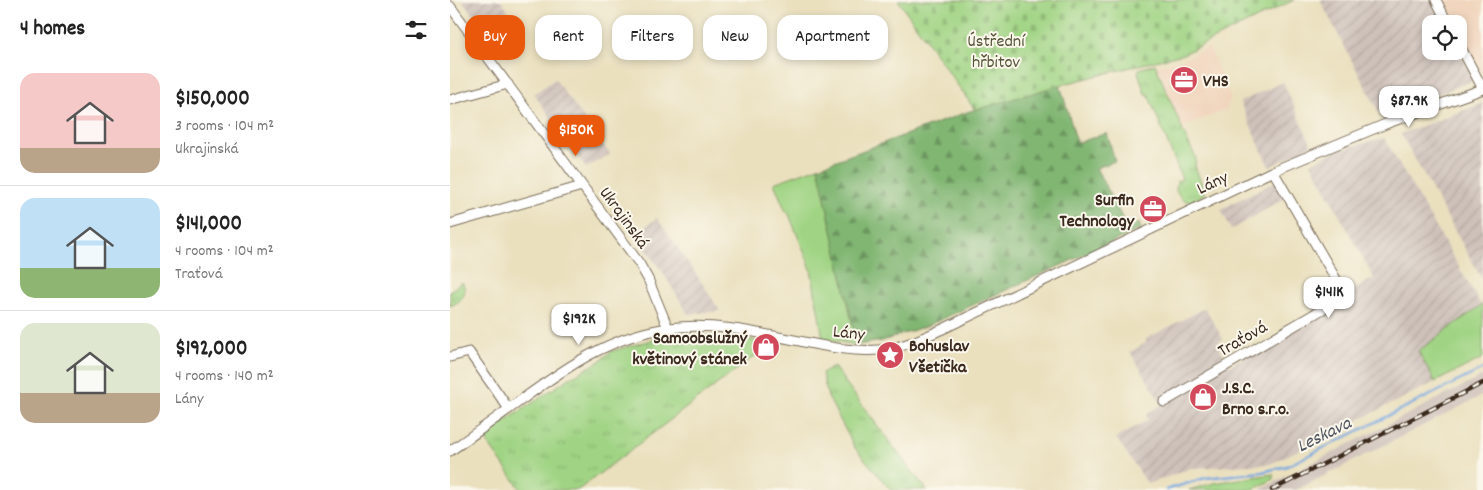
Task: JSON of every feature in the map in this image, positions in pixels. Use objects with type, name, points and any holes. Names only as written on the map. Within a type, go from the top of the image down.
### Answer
[{"type":"street","points":[[1436,0],[1444,15]]},
{"type":"street","name":"Ukrajinská","points":[[450,6],[639,263],[648,279],[668,328]]},
{"type":"street","points":[[1467,59],[1483,89]]},
{"type":"street","points":[[450,100],[508,84]]},
{"type":"street","name":"Lány","points":[[450,451],[558,373],[596,350],[632,336],[668,328],[696,326],[727,328],[851,350],[874,350],[896,347],[940,330],[1328,147],[1402,117],[1483,89]]},
{"type":"street","name":"Traťová","points":[[1164,402],[1328,306],[1341,293],[1340,286],[1273,172]]},
{"type":"street","points":[[450,224],[582,186]]},
{"type":"street","points":[[450,357],[469,352],[509,408]]},
{"type":"shaded area","points":[[462,0],[501,0],[510,15],[474,15]]},
{"type":"shaded area","points":[[1320,0],[1433,0],[1440,15],[1422,15],[1422,60],[1464,60],[1474,80],[1381,116]]},
{"type":"shaded area","points":[[1438,0],[1483,0],[1483,71],[1478,72],[1467,55],[1467,15],[1446,15]]},
{"type":"shaded area","points":[[1209,47],[1231,98],[1228,109],[1182,128],[1157,65],[1179,61]]},
{"type":"shaded area","points":[[555,79],[610,154],[586,168],[534,94]]},
{"type":"shaded area","points":[[1283,82],[1312,146],[1269,167],[1240,102]]},
{"type":"shaded area","points":[[1483,103],[1483,281],[1401,134]]},
{"type":"shaded area","points":[[1384,138],[1481,305],[1419,351],[1435,382],[1270,464],[1191,468],[1148,484],[1116,438],[1148,420],[1146,415],[1162,404],[1130,352],[1146,343],[1146,339],[1205,308],[1223,339],[1216,343],[1230,365],[1347,300],[1353,290],[1374,278],[1311,163],[1338,150]]},
{"type":"shaded area","points":[[1282,178],[1292,194],[1231,230],[1221,209]]},
{"type":"shaded area","points":[[657,218],[720,311],[688,314],[662,271],[635,235]]},
{"type":"shaded area","points":[[1483,376],[1483,395],[1296,490],[1259,490]]},
{"type":"green space","name":"Ústřední hřbitov","points":[[898,0],[1294,0],[1183,54],[1060,85],[975,110]]},
{"type":"green space","points":[[1155,64],[1183,132],[1196,158],[1195,166],[1205,193],[1191,202],[1183,200],[1176,191],[1177,181],[1182,179],[1148,94],[1145,94],[1138,72],[1139,69]]},
{"type":"green space","points":[[1060,85],[1077,143],[1107,133],[1115,161],[1096,168],[1128,229],[1139,223],[1141,229],[929,325],[882,341],[857,345],[818,167],[970,111]]},
{"type":"green space","points":[[818,167],[857,345],[823,339],[811,269],[774,183]]},
{"type":"green space","points":[[462,282],[465,290],[463,297],[450,306],[450,291]]},
{"type":"green space","points":[[1483,304],[1483,358],[1435,382],[1418,351]]},
{"type":"green space","points":[[682,334],[749,339],[769,345],[578,490],[521,490],[483,436],[612,351],[659,338]]},
{"type":"green space","points":[[834,367],[927,490],[891,490],[855,448],[828,397],[822,373]]},
{"type":"green space","points":[[1273,474],[1274,479],[1252,490],[1189,490],[1214,483]]},
{"type":"waterway","name":"Leskava","points":[[1166,490],[1205,478],[1262,472],[1287,466],[1483,369]]},
{"type":"railway","points":[[1272,490],[1483,383]]},
{"type":"place","name":"VHS","points":[[1184,80]]},
{"type":"place","name":"Surfin Technology","points":[[1153,209]]},
{"type":"place","name":"Samoobslužný květinový stánek","points":[[766,347]]},
{"type":"place","name":"Bohuslav Všetička","points":[[890,355]]},
{"type":"place","name":"J.S.C. Brno s.r.o.","points":[[1203,397]]}]
